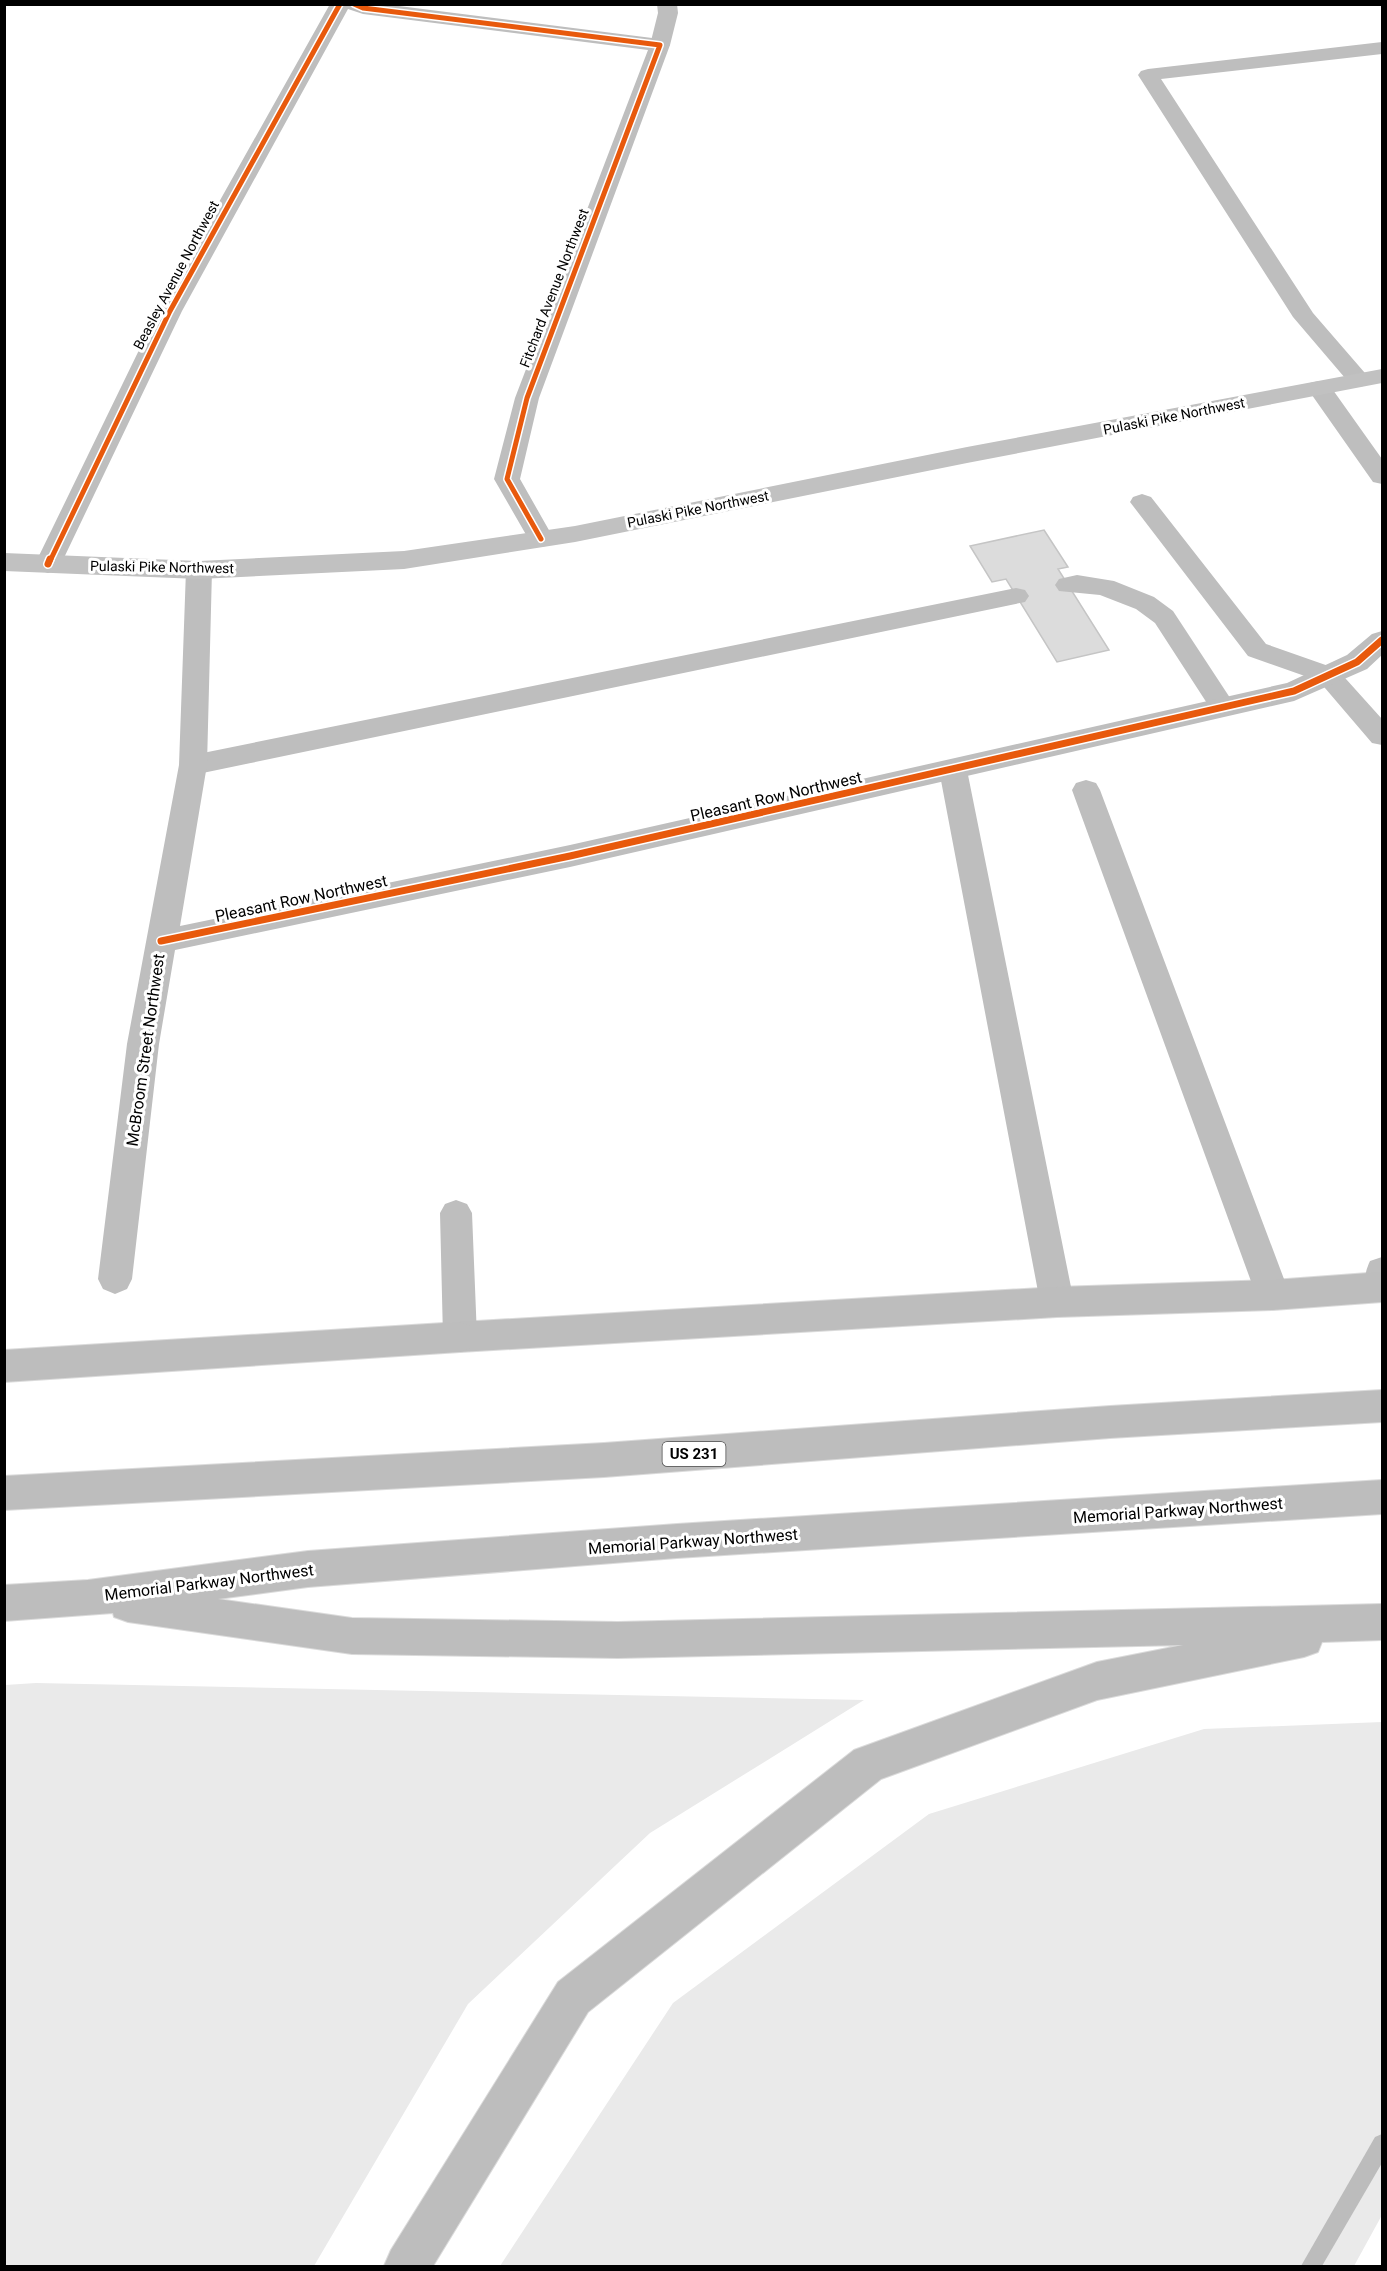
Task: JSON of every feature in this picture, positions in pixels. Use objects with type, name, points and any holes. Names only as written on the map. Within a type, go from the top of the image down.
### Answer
[{"type":"main road","name":"Pulaski Pike Northwest","points":[[4,562],[199,570],[404,560],[541,539],[1371,378]]},
{"type":"main road","points":[[4,1366],[1057,1302],[1274,1295],[1382,1282]]},
{"type":"main road","name":"US 231","points":[[4,1493],[604,1460],[1110,1422],[1383,1406]]},
{"type":"main road","name":"Memorial Parkway Northwest","points":[[4,1603],[88,1598],[308,1569],[677,1541],[1383,1497]]},
{"type":"main road","points":[[88,1598],[352,1636],[618,1640],[1383,1623]]},
{"type":"main road","points":[[407,2266],[573,1998],[868,1764],[1097,1681],[1383,1623]]},
{"type":"street","name":"Beasley Avenue Northwest","points":[[48,564],[170,311],[340,4]]},
{"type":"street","points":[[354,4],[363,8],[660,45]]},
{"type":"street","name":"Fitchard Avenue Northwest","points":[[541,539],[507,479],[527,398],[660,45]]},
{"type":"street","points":[[1319,388],[1383,476]]},
{"type":"street","name":"McBroom Street Northwest","points":[[115,1280],[143,1044],[193,765],[199,570]]},
{"type":"street","name":"Pleasant Row Northwest","points":[[162,941],[570,856],[1294,691],[1357,662],[1383,640]]},
{"type":"lane","points":[[660,45],[668,13],[667,4]]},
{"type":"lane","points":[[1371,378],[1304,316],[1148,75],[1383,48]]},
{"type":"lane","points":[[1142,502],[1257,651],[1328,675],[1383,736]]},
{"type":"lane","points":[[1068,585],[1077,583],[1105,587],[1145,603],[1164,617],[1223,707]]},
{"type":"lane","points":[[193,765],[1016,596]]},
{"type":"lane","points":[[953,770],[1057,1302]]},
{"type":"lane","points":[[1086,790],[1274,1295]]},
{"type":"lane","points":[[456,1213],[460,1337]]},
{"type":"shaded area","points":[[36,1683],[864,1700],[650,1833],[468,2004],[314,2266],[5,2266],[5,1685]]},
{"type":"shaded area","points":[[1382,1722],[1382,2215],[1354,2266],[500,2266],[673,2003],[929,1814],[1204,1729]]},
{"type":"building","points":[[1044,530],[1068,567],[1058,569],[1109,650],[1057,662],[1006,579],[992,582],[970,546]]},
{"type":"waterway","points":[[1311,2266],[1382,2144]]},
{"type":"cycle path","points":[[48,564],[170,311],[340,4]]},
{"type":"cycle path","points":[[354,4],[363,8],[660,45],[527,398],[507,479],[541,539]]},
{"type":"cycle path","points":[[161,941],[570,856],[1294,691],[1357,662],[1382,640]]}]
